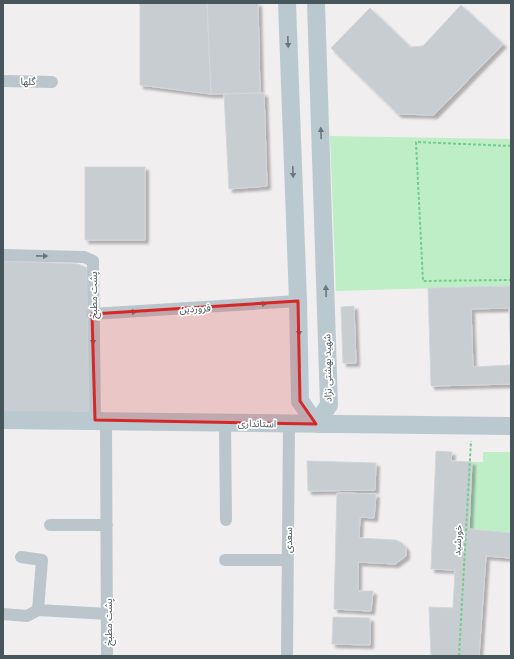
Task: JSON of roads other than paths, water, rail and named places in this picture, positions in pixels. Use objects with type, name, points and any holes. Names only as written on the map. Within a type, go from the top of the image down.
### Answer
[{"type":"main road","points":[[286,3],[298,301],[300,401],[316,424]]},
{"type":"main road","name":"شهید بهشتی نژاد","points":[[316,3],[329,404],[316,424]]},
{"type":"main road","name":"استانداری","points":[[3,420],[511,426]]},
{"type":"street","name":"گلها","points":[[3,80],[52,82]]},
{"type":"street","name":"پشت مطبخ","points":[[3,255],[89,258],[92,261],[92,314],[107,525],[107,656]]},
{"type":"street","name":"فروردین","points":[[92,314],[298,301]]},
{"type":"street","points":[[225,423],[226,520]]},
{"type":"street","name":"سعدی","points":[[287,656],[289,424]]},
{"type":"street","points":[[50,526],[107,525]]},
{"type":"street","points":[[21,557],[42,560],[38,610]]},
{"type":"street","points":[[225,560],[287,560]]},
{"type":"street","points":[[3,614],[27,616],[38,610],[108,614]]}]
